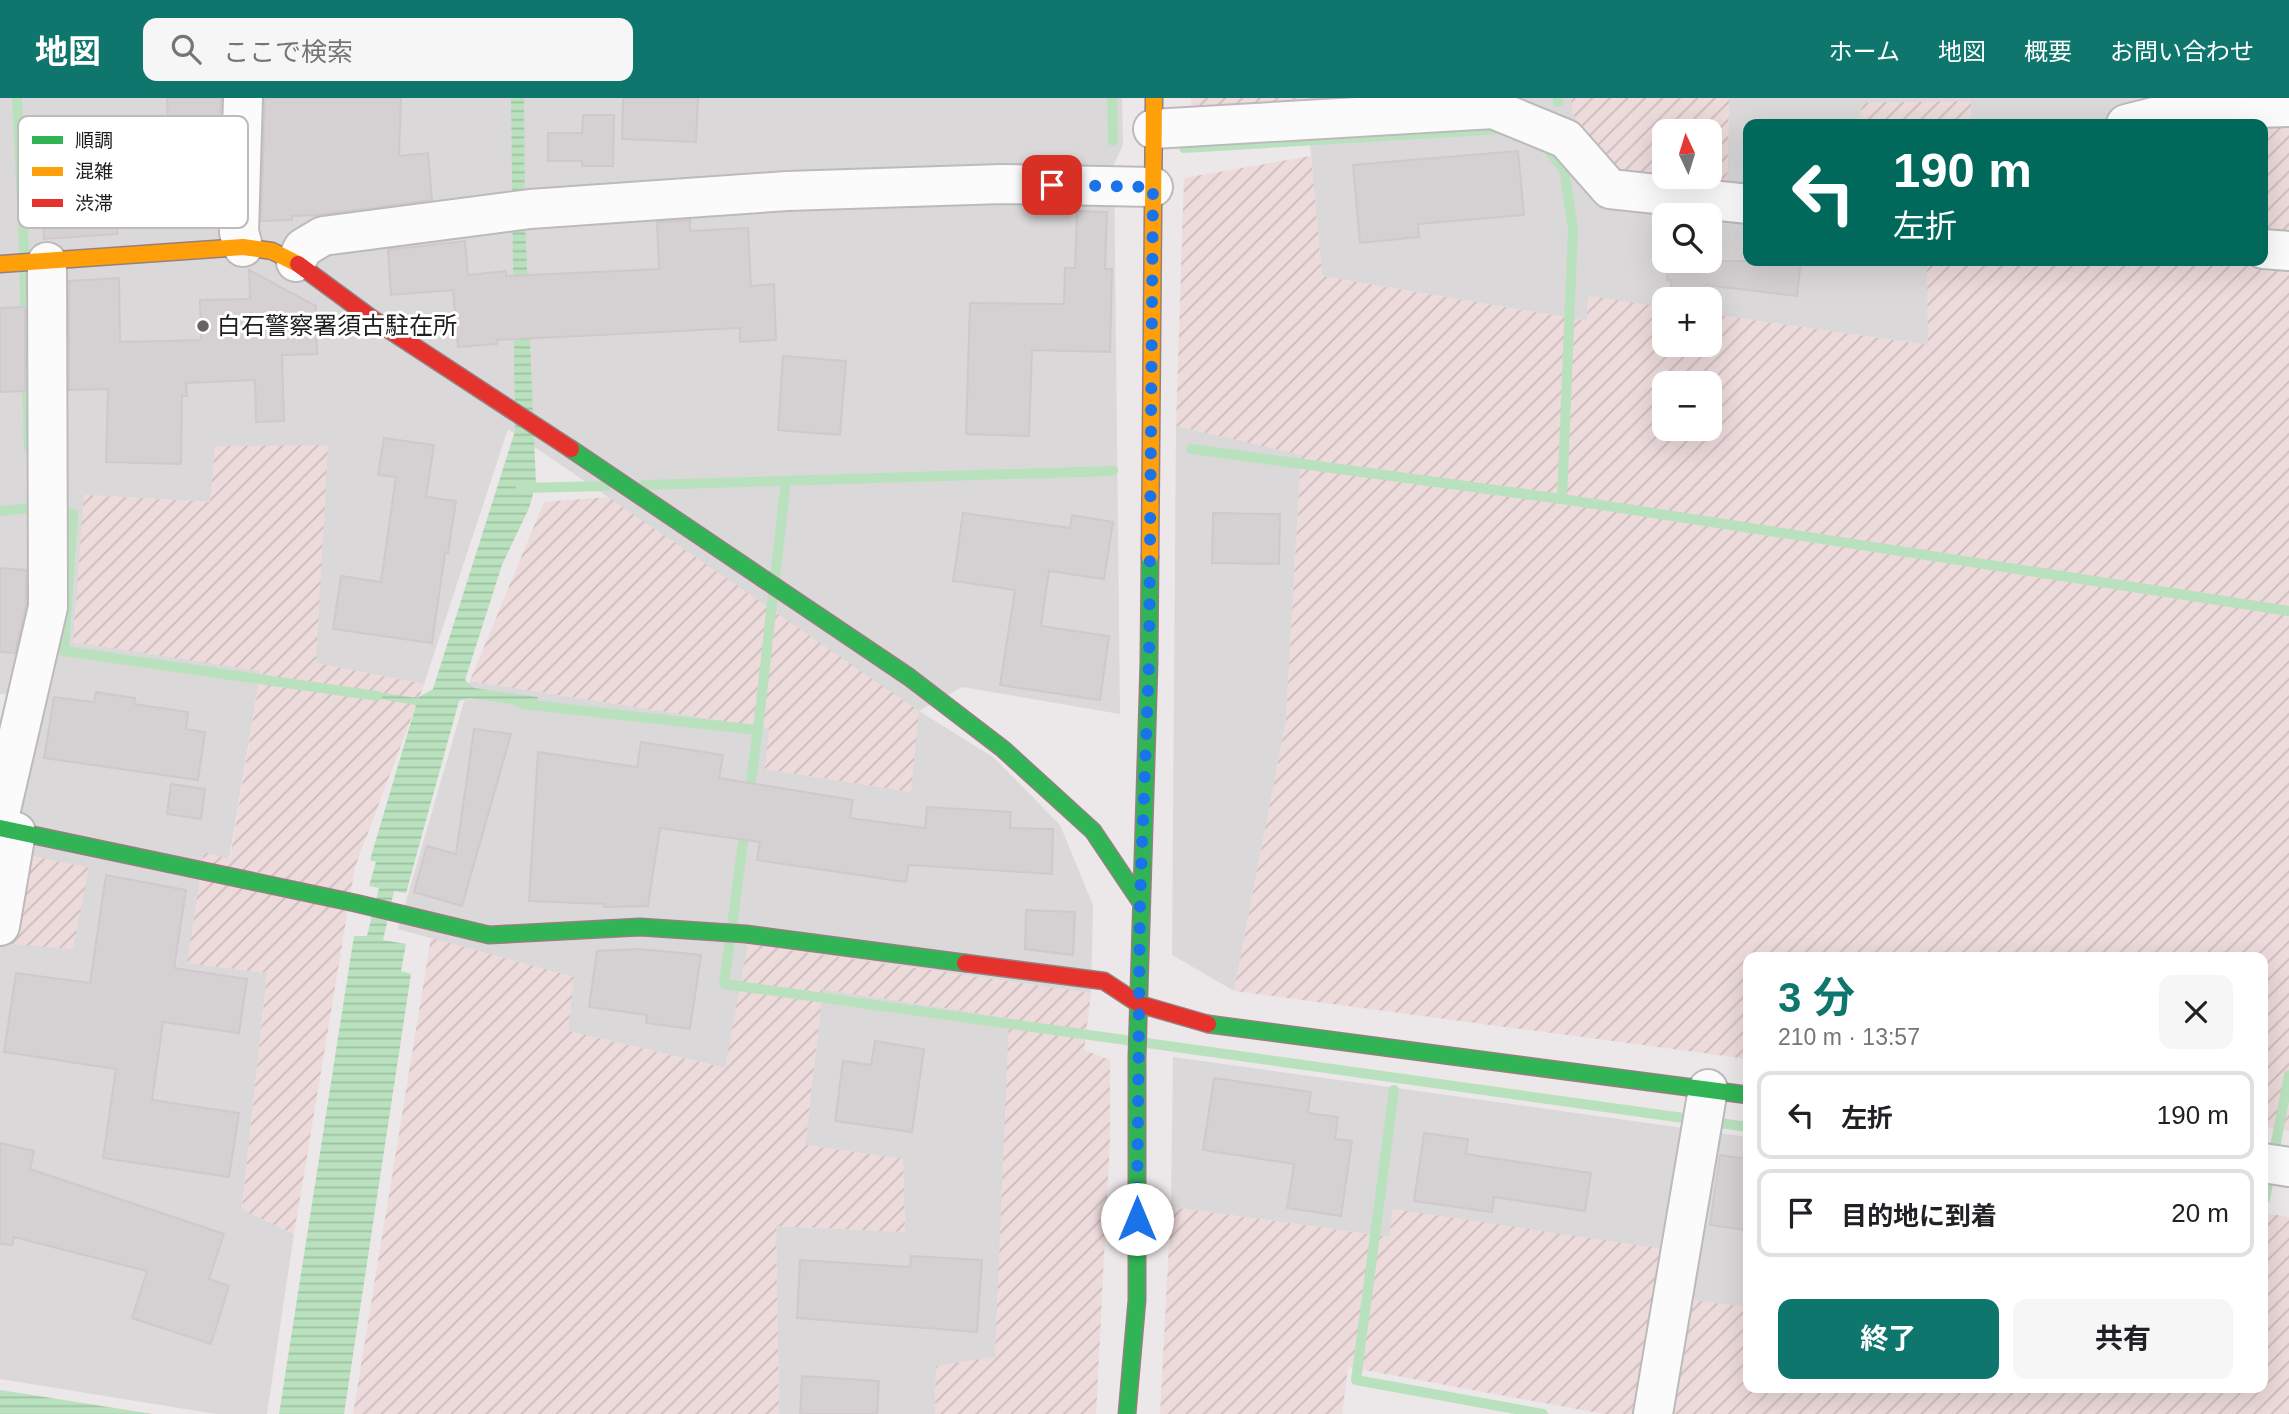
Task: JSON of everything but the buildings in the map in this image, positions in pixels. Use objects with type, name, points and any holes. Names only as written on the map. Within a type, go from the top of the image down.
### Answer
[{"type":"street","points":[[242,116],[243,98]]},
{"type":"street","points":[[2146,119],[2178,111],[2289,107]]},
{"type":"street","points":[[1127,1414],[1137,1300],[1137,1057],[1149,662],[1154,113],[1493,109],[1566,139],[1611,189],[1743,203]]},
{"type":"street","points":[[296,262],[303,248],[323,236],[518,211],[787,191],[1002,184],[1153,187]]},
{"type":"street","points":[[239,228],[243,247]]},
{"type":"street","points":[[4,264],[243,247],[272,251],[296,262],[374,320],[537,425],[909,677],[1003,749],[1093,831],[1140,901]]},
{"type":"street","points":[[2268,249],[2289,251]]},
{"type":"street","points":[[0,926],[5,825],[48,607],[42,262]]},
{"type":"street","points":[[5,825],[489,935],[640,927],[746,934],[1104,981],[1139,1004],[1202,1023],[1704,1111],[1743,1097]]},
{"type":"street","points":[[1653,1414],[1704,1111]]},
{"type":"shaded area","points":[[0,98],[1122,98],[1123,145],[1114,164],[1120,714],[962,687],[919,711],[993,757],[1060,825],[1093,905],[1091,993],[748,944],[726,1068],[568,1031],[573,977],[398,929],[470,681],[770,728],[765,769],[911,792],[608,497],[508,429],[424,684],[316,663],[210,502],[85,495],[73,642],[261,670],[229,859],[187,963],[267,973],[242,1209],[294,1234],[267,1414],[216,1414],[0,1379],[0,943],[88,868],[0,849],[14,695],[0,694]]},
{"type":"shaded area","points":[[511,98],[524,98],[525,221],[536,484],[529,508],[502,565],[465,680],[474,688],[538,697],[536,708],[469,698],[459,701],[406,893],[394,891],[383,940],[406,944],[401,971],[411,974],[344,1414],[279,1414],[354,936],[367,936],[379,888],[369,886],[376,862],[370,860],[416,705],[363,696],[365,690],[417,698],[433,689],[515,431]]},
{"type":"shaded area","points":[[1191,98],[1384,98],[1191,113]]},
{"type":"shaded area","points":[[1384,98],[1571,98],[1573,112],[1606,173],[1652,179],[1652,189],[1722,189],[1727,188],[1729,98],[2289,98],[2186,119],[1971,119],[1971,102],[1864,103],[1859,119],[1743,119],[1743,266],[1927,266],[1929,345],[1722,316],[1722,287],[1652,287],[1652,305],[1588,297],[1587,321],[1322,276],[1307,111]]},
{"type":"shaded area","points":[[1571,98],[1729,98],[1727,188],[1722,187],[1722,119],[1652,119],[1652,179],[1606,173],[1572,112]]},
{"type":"shaded area","points":[[1971,101],[1971,119],[1859,119],[1863,103]]},
{"type":"shaded area","points":[[2289,117],[2289,1131],[2268,1128],[2268,952],[1743,952],[1743,1058],[1234,991],[1286,721],[1301,455],[1176,426],[1184,178],[1311,156],[1322,276],[1587,321],[1588,296],[1652,305],[1652,357],[1722,357],[1722,316],[1928,345],[1927,266],[2268,266],[2268,123]]},
{"type":"shaded area","points":[[1176,426],[1301,454],[1286,721],[1234,991],[1172,955]]},
{"type":"shaded area","points":[[328,445],[316,663],[424,684],[355,867],[294,1234],[242,1210],[267,973],[187,963],[204,852],[230,859],[261,671],[73,642],[84,495],[210,502],[215,446]]},
{"type":"shaded area","points":[[608,497],[919,711],[911,792],[765,769],[769,728],[470,681],[544,502]]},
{"type":"shaded area","points":[[0,849],[89,868],[73,949],[0,943]]},
{"type":"shaded area","points":[[431,938],[574,977],[568,1031],[725,1068],[748,944],[1091,993],[1084,1050],[1110,1060],[1110,1138],[1096,1414],[935,1414],[936,1366],[995,1357],[1009,1018],[823,989],[805,1145],[903,1159],[905,1232],[776,1226],[779,1414],[353,1414]]},
{"type":"shaded area","points":[[823,989],[1010,1018],[995,1357],[936,1366],[935,1414],[779,1414],[776,1226],[905,1232],[903,1159],[805,1145]]},
{"type":"shaded area","points":[[1173,1057],[1743,1136],[1743,1306],[1657,1296],[1393,1210],[1390,1237],[1171,1207]]},
{"type":"shaded area","points":[[1171,1207],[1389,1237],[1394,1209],[1664,1249],[1657,1296],[1743,1306],[1743,1393],[2268,1393],[2268,1214],[2289,1217],[2289,1414],[1604,1414],[1348,1367],[1342,1414],[1160,1414]]},
{"type":"shaded area","points":[[0,1390],[153,1414],[0,1414]]},
{"type":"waterway","points":[[17,98],[18,119]]},
{"type":"waterway","points":[[1112,98],[1113,141]]},
{"type":"waterway","points":[[1184,148],[1502,129]]},
{"type":"waterway","points":[[1542,142],[1564,170],[1573,228],[1562,499]]},
{"type":"waterway","points":[[23,228],[29,448]]},
{"type":"waterway","points":[[1191,449],[1562,499],[2289,611]]},
{"type":"waterway","points":[[643,485],[1113,471]]},
{"type":"waterway","points":[[775,578],[786,481]]},
{"type":"waterway","points":[[521,488],[606,486]]},
{"type":"waterway","points":[[0,511],[30,508]]},
{"type":"waterway","points":[[53,511],[73,514],[64,651],[377,696]]},
{"type":"waterway","points":[[758,730],[773,594]]},
{"type":"waterway","points":[[522,704],[758,730],[749,795]]},
{"type":"waterway","points":[[745,828],[724,984],[1743,1126]]},
{"type":"waterway","points":[[2268,1184],[2289,1075]]},
{"type":"waterway","points":[[1394,1090],[1356,1380],[1543,1414]]},
{"type":"traffic: fast","points":[[571,449],[909,677],[1003,749],[1093,831],[1140,901]]},
{"type":"traffic: fast","points":[[1127,1414],[1137,1300],[1137,1057],[1150,557]]},
{"type":"traffic: fast","points":[[0,828],[355,903],[489,935],[640,927],[746,934],[965,963]]},
{"type":"traffic: fast","points":[[1208,1024],[1743,1094]]},
{"type":"traffic: slow","points":[[1150,557],[1154,98]]},
{"type":"traffic: slow","points":[[0,264],[243,247],[272,251],[298,264]]},
{"type":"traffic: jam","points":[[298,264],[374,320],[571,449]]},
{"type":"traffic: jam","points":[[965,963],[1104,981],[1139,1004],[1208,1024]]},
{"type":"place","name":"白石警察署須古駐在所","points":[[203,326]]},
{"type":"route","points":[[1052,185],[1153,187],[1149,662],[1140,901],[1137,1219]]}]
